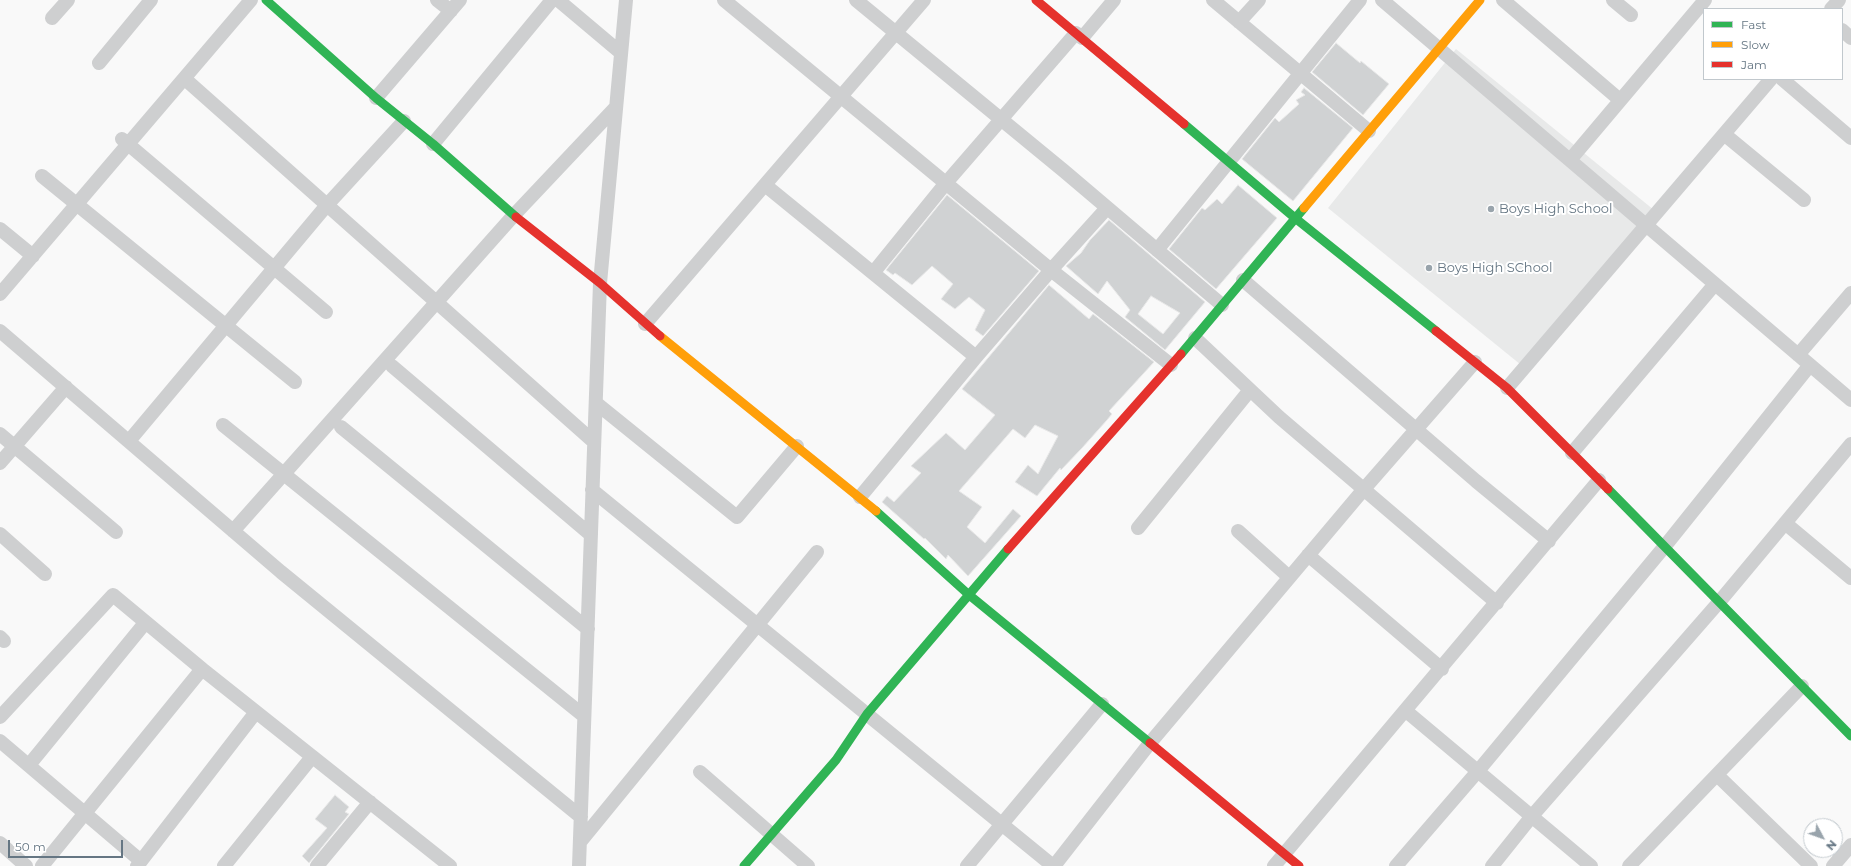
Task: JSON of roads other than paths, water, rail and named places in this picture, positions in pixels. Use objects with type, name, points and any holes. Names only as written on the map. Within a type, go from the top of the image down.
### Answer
[{"type":"street","points":[[52,18],[68,0]]},
{"type":"street","points":[[99,63],[151,0]]},
{"type":"street","points":[[0,294],[76,205],[125,142],[184,79],[251,0]]},
{"type":"street","points":[[266,0],[281,4],[376,98],[433,144],[514,215],[600,283],[645,324],[860,497],[968,594],[1299,866]]},
{"type":"street","points":[[437,0],[450,11]]},
{"type":"street","points":[[376,98],[460,0]]},
{"type":"street","points":[[433,144],[552,0]]},
{"type":"street","points":[[558,0],[621,53]]},
{"type":"street","points":[[579,866],[600,283],[626,0]]},
{"type":"street","points":[[856,0],[1002,120],[1222,305]]},
{"type":"street","points":[[645,324],[924,0]]},
{"type":"street","points":[[1036,0],[1295,218],[1507,388],[1720,601],[1851,736]]},
{"type":"street","points":[[873,273],[946,183],[1079,36],[1114,0]]},
{"type":"street","points":[[1213,0],[1369,131]]},
{"type":"street","points":[[1239,22],[1259,0]]},
{"type":"street","points":[[1157,250],[1360,0]]},
{"type":"street","points":[[1382,0],[1851,400]]},
{"type":"street","points":[[744,866],[771,833],[836,760],[868,714],[968,594],[1171,365],[1480,0]]},
{"type":"street","points":[[1503,0],[1620,100]]},
{"type":"street","points":[[1613,0],[1631,15]]},
{"type":"street","points":[[1570,160],[1705,0]]},
{"type":"street","points":[[1832,8],[1839,0]]},
{"type":"street","points":[[732,2],[840,97],[1051,270],[1171,365]]},
{"type":"street","points":[[1843,31],[1851,38]]},
{"type":"street","points":[[184,79],[594,442]]},
{"type":"street","points":[[1507,388],[1770,80]]},
{"type":"street","points":[[1783,80],[1851,138]]},
{"type":"street","points":[[233,531],[436,301],[514,215],[616,107]]},
{"type":"street","points":[[129,441],[327,205],[404,120]]},
{"type":"street","points":[[1724,134],[1804,200]]},
{"type":"street","points":[[125,142],[275,267],[326,312]]},
{"type":"street","points":[[42,176],[295,382]]},
{"type":"street","points":[[765,185],[976,357]]},
{"type":"street","points":[[860,497],[976,357],[1107,208]]},
{"type":"street","points":[[0,229],[33,256]]},
{"type":"street","points":[[1243,280],[1417,430],[1549,541]]},
{"type":"street","points":[[1572,453],[1715,284]]},
{"type":"street","points":[[1798,355],[1851,293]]},
{"type":"street","points":[[0,331],[233,531],[581,818]]},
{"type":"street","points":[[1194,338],[1279,417],[1497,603]]},
{"type":"street","points":[[592,490],[1053,866],[1150,743],[1364,489],[1475,362]]},
{"type":"street","points":[[1396,866],[1478,771],[1665,546],[1810,365]]},
{"type":"street","points":[[392,366],[591,534]]},
{"type":"street","points":[[0,463],[66,387]]},
{"type":"street","points":[[1138,528],[1250,390]]},
{"type":"street","points":[[596,403],[736,517],[796,446]]},
{"type":"street","points":[[223,425],[584,716]]},
{"type":"street","points":[[341,427],[588,629]]},
{"type":"street","points":[[0,434],[116,532]]},
{"type":"street","points":[[1492,866],[1532,816],[1720,601],[1851,444]]},
{"type":"street","points":[[1274,866],[1442,669],[1599,480]]},
{"type":"street","points":[[1785,523],[1851,578]]},
{"type":"street","points":[[1238,531],[1289,577]]},
{"type":"street","points":[[0,534],[45,574]]},
{"type":"street","points":[[580,842],[816,552]]},
{"type":"street","points":[[1308,555],[1442,669]]},
{"type":"street","points":[[0,717],[113,595],[202,669],[450,866]]},
{"type":"street","points":[[29,765],[146,623]]},
{"type":"street","points":[[42,866],[202,669]]},
{"type":"street","points":[[1629,866],[1802,686]]},
{"type":"street","points":[[967,866],[1102,704]]},
{"type":"street","points":[[1406,711],[1591,866]]},
{"type":"street","points":[[0,741],[85,813],[139,864],[256,712]]},
{"type":"street","points":[[224,866],[312,757]]},
{"type":"street","points":[[700,772],[808,866]]},
{"type":"street","points":[[1717,775],[1811,866]]},
{"type":"street","points":[[317,866],[370,802]]},
{"type":"street","points":[[0,843],[26,866]]},
{"type":"street","points":[[1833,866],[1851,845]]},
{"type":"place","name":"Boys High School","points":[[1491,209]]},
{"type":"place","name":"Boys High SChool","points":[[1429,268]]}]
